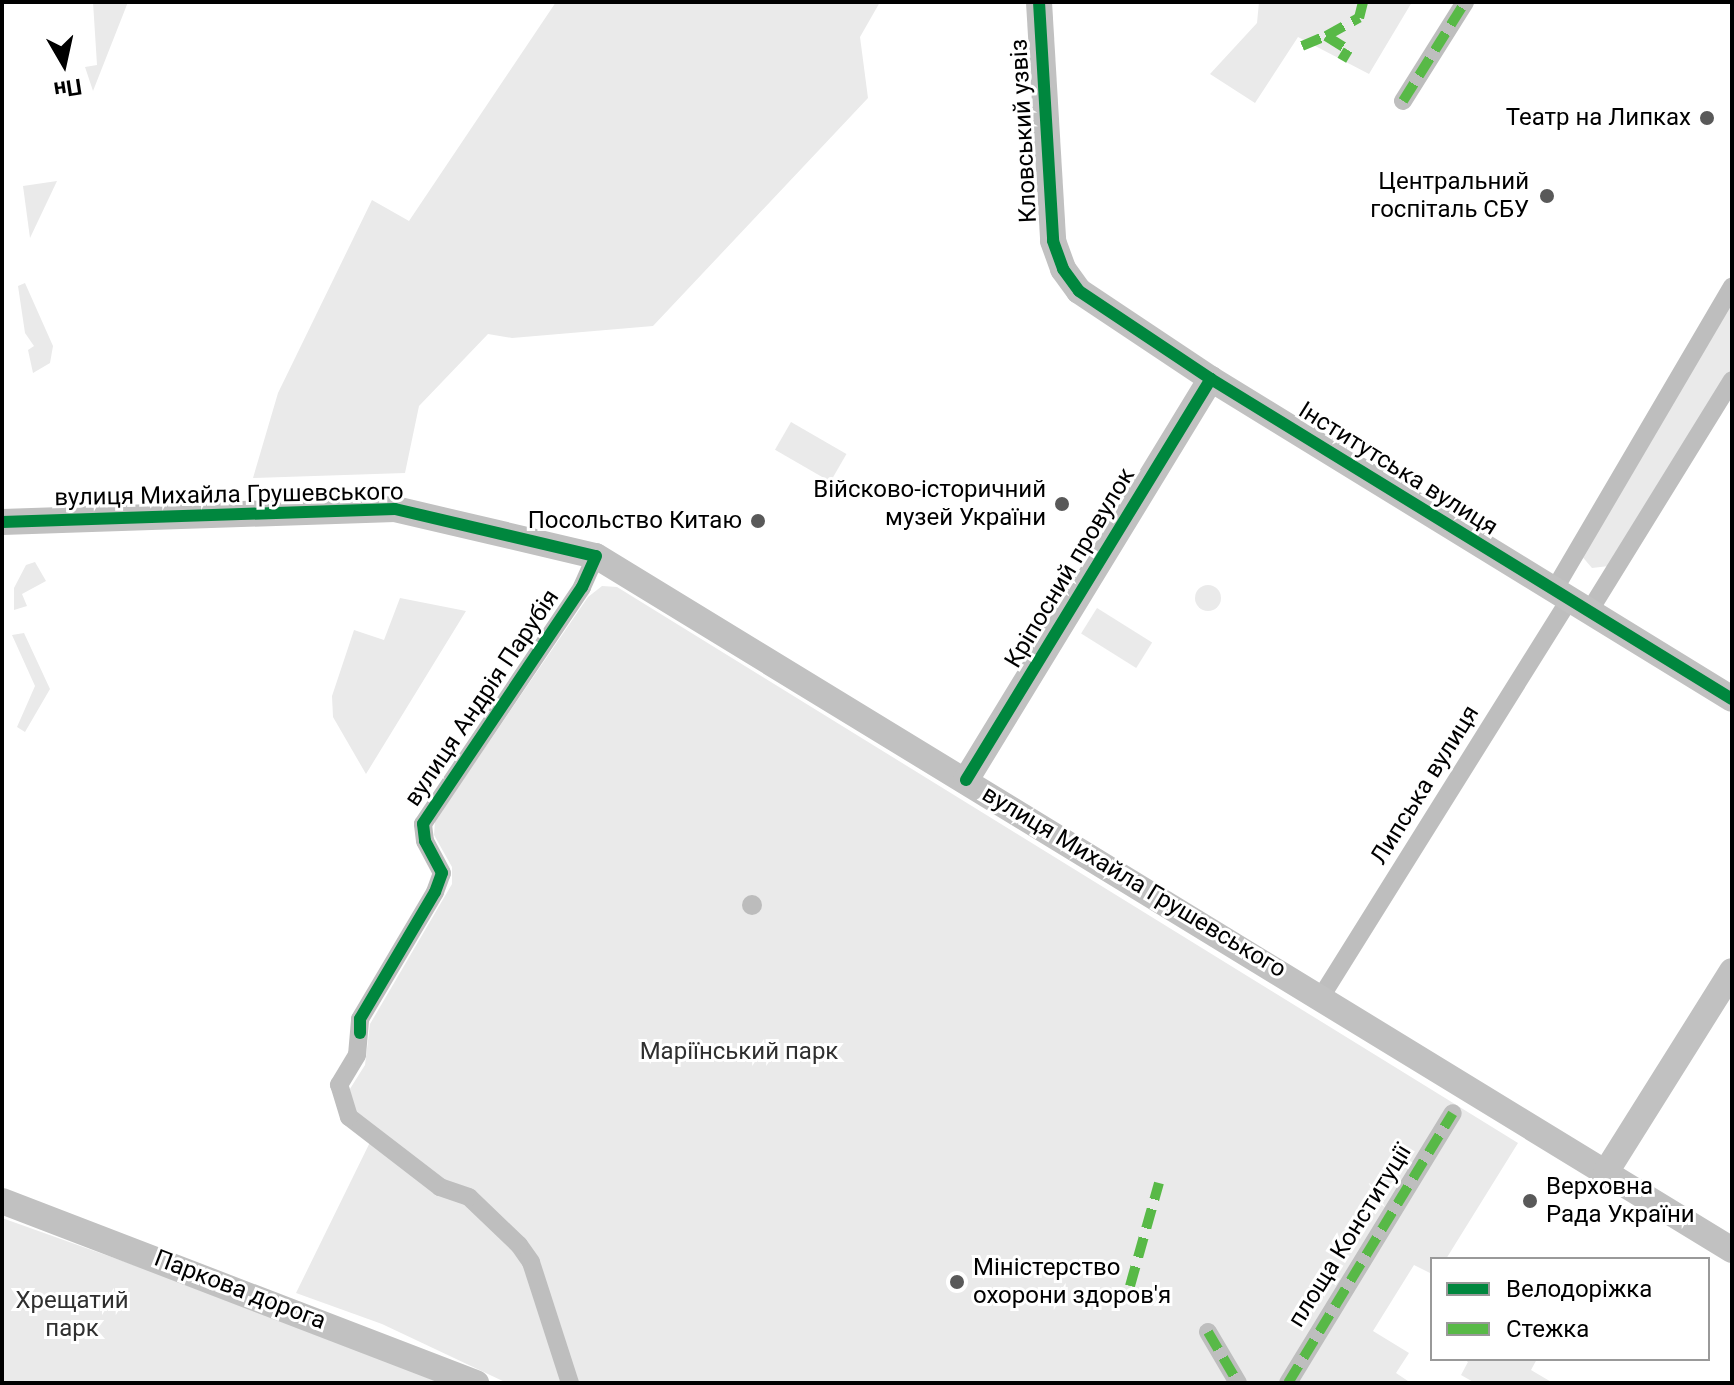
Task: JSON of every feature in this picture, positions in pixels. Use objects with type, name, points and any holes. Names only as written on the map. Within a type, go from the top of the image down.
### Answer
[{"type":"main road","name":"Кловський узвіз","points":[[1039,2],[1048,195],[1058,257]]},
{"type":"main road","name":"Інститутська вулиця","points":[[1058,257],[1079,291],[1211,379],[1732,699]]},
{"type":"main road","name":"Кріпосний провулок","points":[[966,780],[1211,379]]},
{"type":"main road","name":"вулиця Михайла Грушевського","points":[[2,522],[395,509],[596,556],[1732,1250]]},
{"type":"main road","points":[[1606,1172],[1732,971]]},
{"type":"main road","name":"Паркова дорога","points":[[2,1201],[476,1383]]},
{"type":"street","points":[[1403,101],[1465,2]]},
{"type":"street","name":"Липська вулиця","points":[[1571,599],[1732,286]]},
{"type":"street","name":"Липська вулиця","points":[[1321,997],[1571,599],[1732,380]]},
{"type":"street","name":"вулиця Андрія Парубія","points":[[570,1383],[531,1262],[519,1245],[469,1197],[440,1187],[349,1117],[339,1085],[357,1055],[360,1019],[439,883],[442,873],[425,841],[423,824],[582,587],[596,556]]},
{"type":"street","name":"площа Конституції","points":[[1288,1383],[1453,1113]]},
{"type":"street","points":[[1208,1332],[1238,1383]]},
{"type":"green space","points":[[93,2],[128,2],[93,91],[85,67],[97,65]]},
{"type":"green space","points":[[556,2],[880,2],[860,37],[868,98],[653,326],[512,338],[488,334],[419,406],[405,473],[253,478],[278,393],[372,200],[409,221]]},
{"type":"green space","points":[[1259,2],[1412,2],[1369,74],[1298,37],[1255,103],[1210,74],[1257,23]]},
{"type":"green space","points":[[57,181],[30,238],[23,186]]},
{"type":"green space","points":[[25,283],[53,346],[50,363],[33,373],[28,350],[34,346],[25,333],[18,286]]},
{"type":"green space","points":[[1732,286],[1732,380],[1609,566],[1592,568],[1580,554]]},
{"type":"green space","points":[[791,422],[846,454],[830,482],[775,450]]},
{"type":"green space","points":[[35,562],[46,581],[22,594],[27,606],[14,610],[14,588],[26,565]]},
{"type":"green space","points":[[1208,585],[1217,589],[1221,598],[1217,607],[1208,611],[1199,607],[1195,598],[1199,589]]},
{"type":"green space","name":"Маріїнський парк","points":[[602,586],[617,587],[1518,1143],[1447,1257],[1430,1257],[1430,1273],[1414,1265],[1373,1331],[1409,1353],[1396,1373],[1411,1383],[507,1383],[382,1324],[296,1293],[376,1130],[351,1107],[348,1092],[365,1065],[370,1024],[452,884],[452,867],[434,835],[435,821],[588,597]]},
{"type":"green space","points":[[400,598],[466,611],[366,774],[333,717],[332,696],[354,630],[384,640]]},
{"type":"green space","points":[[1097,608],[1152,642],[1136,668],[1081,633]]},
{"type":"green space","points":[[24,633],[50,689],[25,732],[17,727],[35,686],[12,635]]},
{"type":"green space","name":"Хрещатий парк","points":[[2,1218],[400,1360],[451,1383],[2,1383]]},
{"type":"green space","points":[[1536,1361],[1531,1370],[1553,1383],[1475,1383],[1461,1375],[1468,1362]]},
{"type":"shaded area","points":[[748,895],[756,895],[762,905],[756,915],[748,915],[742,909],[742,901]]},
{"type":"marked path","points":[[1326,36],[1359,18],[1363,2]]},
{"type":"marked path","points":[[1403,101],[1465,2]]},
{"type":"marked path","points":[[1302,46],[1326,36],[1348,50],[1342,60]]},
{"type":"marked path","points":[[1288,1383],[1453,1113]]},
{"type":"marked path","points":[[1130,1286],[1159,1183]]},
{"type":"marked path","points":[[1208,1332],[1238,1383]]},
{"type":"cycle path","points":[[1039,2],[1053,241],[1063,269],[1079,291],[1211,379],[1732,699]]},
{"type":"cycle path","points":[[966,780],[1211,379]]},
{"type":"cycle path","points":[[2,522],[395,509],[596,556],[582,587],[423,824],[425,841],[442,873],[435,892],[360,1019],[360,1033]]},
{"type":"place","name":"Театр на Липках","points":[[1707,118]]},
{"type":"place","name":"Центральний госпіталь СБУ","points":[[1547,196]]},
{"type":"place","name":"Війсково-історичний музей України","points":[[1062,504]]},
{"type":"place","name":"Посольство Китаю","points":[[758,521]]},
{"type":"place","name":"Верховна Рада України","points":[[1530,1201]]},
{"type":"place","name":"Міністерство охорони здоров'я","points":[[957,1282]]}]
